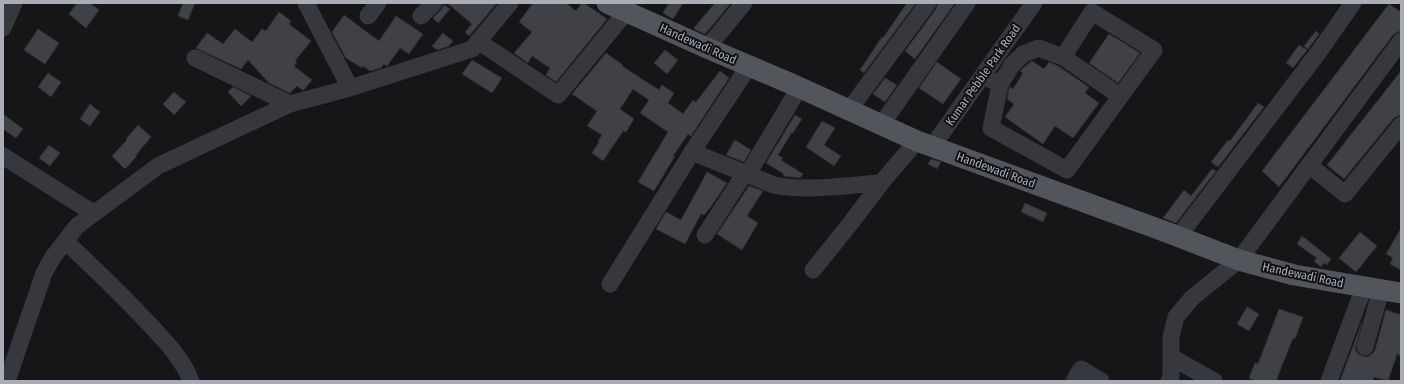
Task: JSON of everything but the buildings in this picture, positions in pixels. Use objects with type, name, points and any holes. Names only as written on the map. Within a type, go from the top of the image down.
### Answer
[{"type":"main road","name":"Handewadi Road","points":[[607,3],[924,144],[1239,260],[1294,275],[1401,294]]},
{"type":"street","points":[[3,28],[14,3]]},
{"type":"street","points":[[306,3],[350,88]]},
{"type":"street","points":[[368,16],[378,3]]},
{"type":"street","points":[[421,16],[434,3]]},
{"type":"street","points":[[7,381],[44,273],[53,257],[77,226],[93,213],[158,166],[290,104],[350,88],[472,49],[510,3]]},
{"type":"street","points":[[707,48],[744,3]]},
{"type":"street","points":[[849,110],[928,3]]},
{"type":"street","points":[[881,125],[967,3]]},
{"type":"street","name":"Kumar Pebble Park Road","points":[[813,270],[881,183],[924,144],[983,75],[1034,3]]},
{"type":"street","points":[[1178,237],[1318,53],[1353,3]]},
{"type":"street","points":[[478,41],[558,95],[626,12]]},
{"type":"street","points":[[1063,57],[1092,12],[1154,50],[1067,170],[991,128],[1000,85],[1012,65],[1023,54],[1039,48],[1063,57],[1120,96]]},
{"type":"street","points":[[1169,381],[1171,376],[1171,337],[1176,317],[1192,298],[1239,260],[1401,41]]},
{"type":"street","points":[[195,58],[290,104]]},
{"type":"street","points":[[610,284],[692,152],[749,66]]},
{"type":"street","points":[[983,75],[1000,85]]},
{"type":"street","points":[[705,235],[746,174],[799,88]]},
{"type":"street","points":[[1309,165],[1345,194],[1401,125]]},
{"type":"street","points":[[692,152],[774,185],[784,187],[802,188],[881,183]]},
{"type":"street","points":[[3,156],[93,213]]},
{"type":"street","points":[[65,241],[136,309],[170,346],[189,375],[191,381]]},
{"type":"street","points":[[1364,347],[1372,288]]},
{"type":"street","points":[[1329,381],[1372,288]]},
{"type":"street","points":[[1171,357],[1214,381]]},
{"type":"street","points":[[1074,381],[1082,369],[1101,381]]}]
